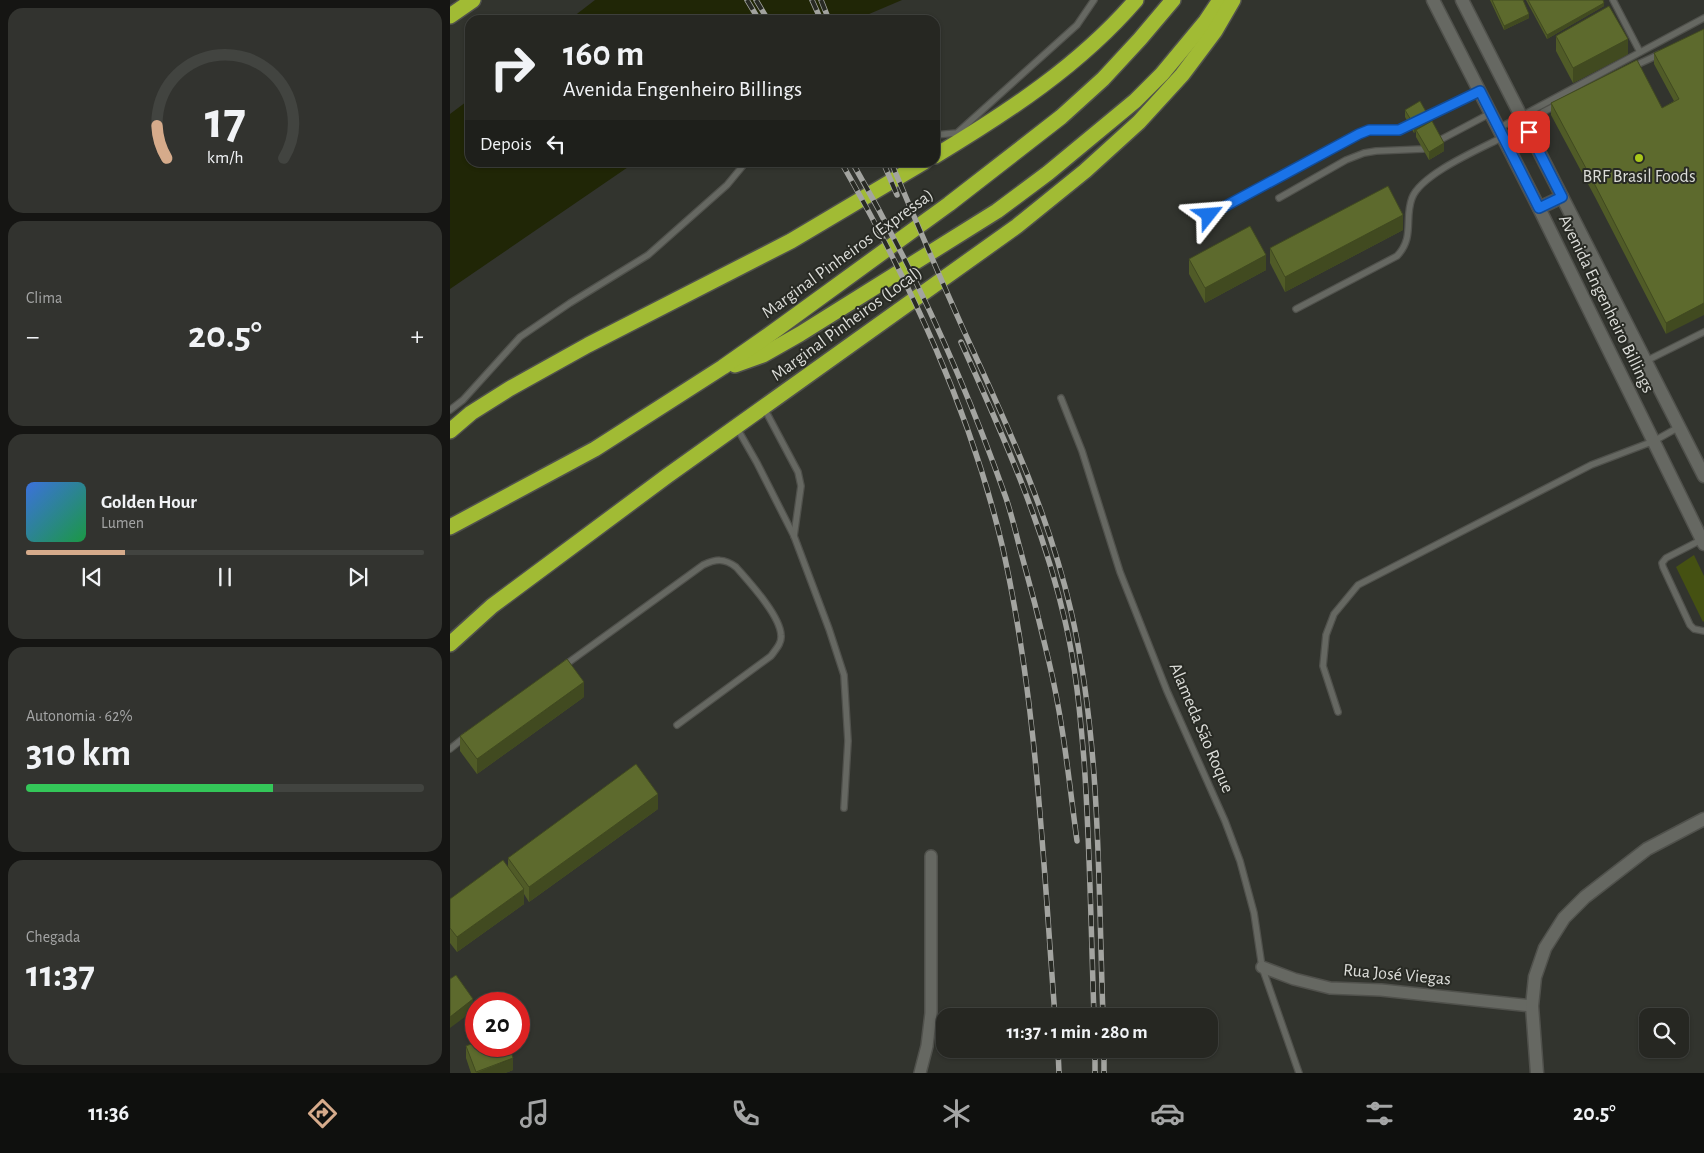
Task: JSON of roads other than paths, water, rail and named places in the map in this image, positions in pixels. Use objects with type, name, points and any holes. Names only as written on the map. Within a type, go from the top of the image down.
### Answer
[{"type":"highway","points":[[450,16],[473,0]]},
{"type":"highway","points":[[940,153],[1022,102],[1084,53],[1136,0]]},
{"type":"highway","name":"Marginal Pinheiros (Expressa)","points":[[450,527],[595,449],[723,367],[956,198],[1061,117],[1103,79],[1173,0]]},
{"type":"highway","points":[[723,367],[754,359],[800,334],[1012,200],[1063,161],[1135,101],[1162,74],[1206,21],[1220,0]]},
{"type":"highway","name":"Marginal Pinheiros (Local)","points":[[450,644],[492,606],[736,427],[1017,226],[1085,171],[1139,122],[1182,75],[1215,31],[1233,0]]},
{"type":"highway","points":[[450,431],[471,413],[509,389],[588,345],[791,241],[916,167]]},
{"type":"street","name":"Avenida Engenheiro Billings","points":[[1433,0],[1539,208],[1703,542]]},
{"type":"street","name":"Avenida Engenheiro Billings","points":[[1466,1],[1521,116],[1704,476]]},
{"type":"street","points":[[1539,208],[1562,197]]},
{"type":"street","points":[[1536,1073],[1532,1006],[1536,977],[1546,948],[1564,918],[1585,897],[1647,849],[1704,819]]},
{"type":"street","points":[[920,1073],[927,1046],[931,1013],[931,856]]},
{"type":"street","name":"Rua José Viegas","points":[[1262,967],[1294,979],[1330,988],[1381,990],[1532,1006]]},
{"type":"lane","points":[[940,134],[957,133],[1077,26],[1094,0]]},
{"type":"lane","points":[[1613,0],[1640,52]]},
{"type":"lane","points":[[1296,310],[1396,256],[1402,250],[1408,237],[1410,205],[1417,189],[1424,181],[1501,133],[1521,116],[1704,18]]},
{"type":"lane","points":[[1628,70],[1670,49]]},
{"type":"lane","points":[[1209,215],[1359,134],[1369,130],[1399,130],[1480,91]]},
{"type":"lane","points":[[1543,112],[1560,104]]},
{"type":"lane","points":[[1279,198],[1346,160],[1364,153],[1376,151],[1423,149],[1491,113]]},
{"type":"lane","points":[[450,410],[463,400],[520,337],[570,303],[648,256],[727,185],[742,167]]},
{"type":"lane","points":[[1646,362],[1704,332]]},
{"type":"lane","name":"Alameda São Roque","points":[[1061,398],[1082,451],[1120,572],[1168,691],[1225,821],[1240,862],[1254,913],[1262,967],[1299,1073]]},
{"type":"lane","points":[[764,407],[798,472],[801,486],[794,536]]},
{"type":"lane","points":[[736,427],[757,463],[794,536],[844,675],[848,741],[844,808]]},
{"type":"lane","points":[[1338,712],[1323,666],[1326,635],[1334,614],[1358,585],[1591,465],[1654,441],[1679,427]]},
{"type":"lane","points":[[1703,542],[1666,558],[1662,567],[1690,625],[1694,629],[1704,631]]},
{"type":"lane","points":[[561,667],[703,565],[719,559],[729,562],[736,567],[769,608],[778,624],[781,634],[780,642],[771,656],[677,725]]},
{"type":"lane","points":[[450,749],[472,731]]},
{"type":"railway","points":[[747,0],[756,15]]},
{"type":"railway","points":[[756,0],[765,15]]},
{"type":"railway","points":[[812,0],[819,15]]},
{"type":"railway","points":[[821,0],[827,15]]},
{"type":"railway","points":[[844,167],[915,302],[936,350],[974,448],[990,498],[1003,549],[1015,607],[1031,723],[1054,1008]]},
{"type":"railway","points":[[855,167],[875,202],[937,327],[956,369],[1006,498],[1035,604],[1054,684],[1077,841]]},
{"type":"railway","points":[[885,167],[897,195]]},
{"type":"railway","points":[[893,167],[1025,468],[1062,574],[1081,661],[1093,762],[1099,863],[1103,1008]]},
{"type":"railway","points":[[961,342],[1006,445],[1033,514],[1056,585],[1069,638],[1077,690],[1084,760],[1094,1008]]},
{"type":"railway","points":[[1058,1058],[1059,1073]]},
{"type":"railway","points":[[1095,1058],[1095,1073]]},
{"type":"railway","points":[[1104,1058],[1104,1073]]},
{"type":"place","name":"BRF Brasil Foods","points":[[1639,158]]}]
